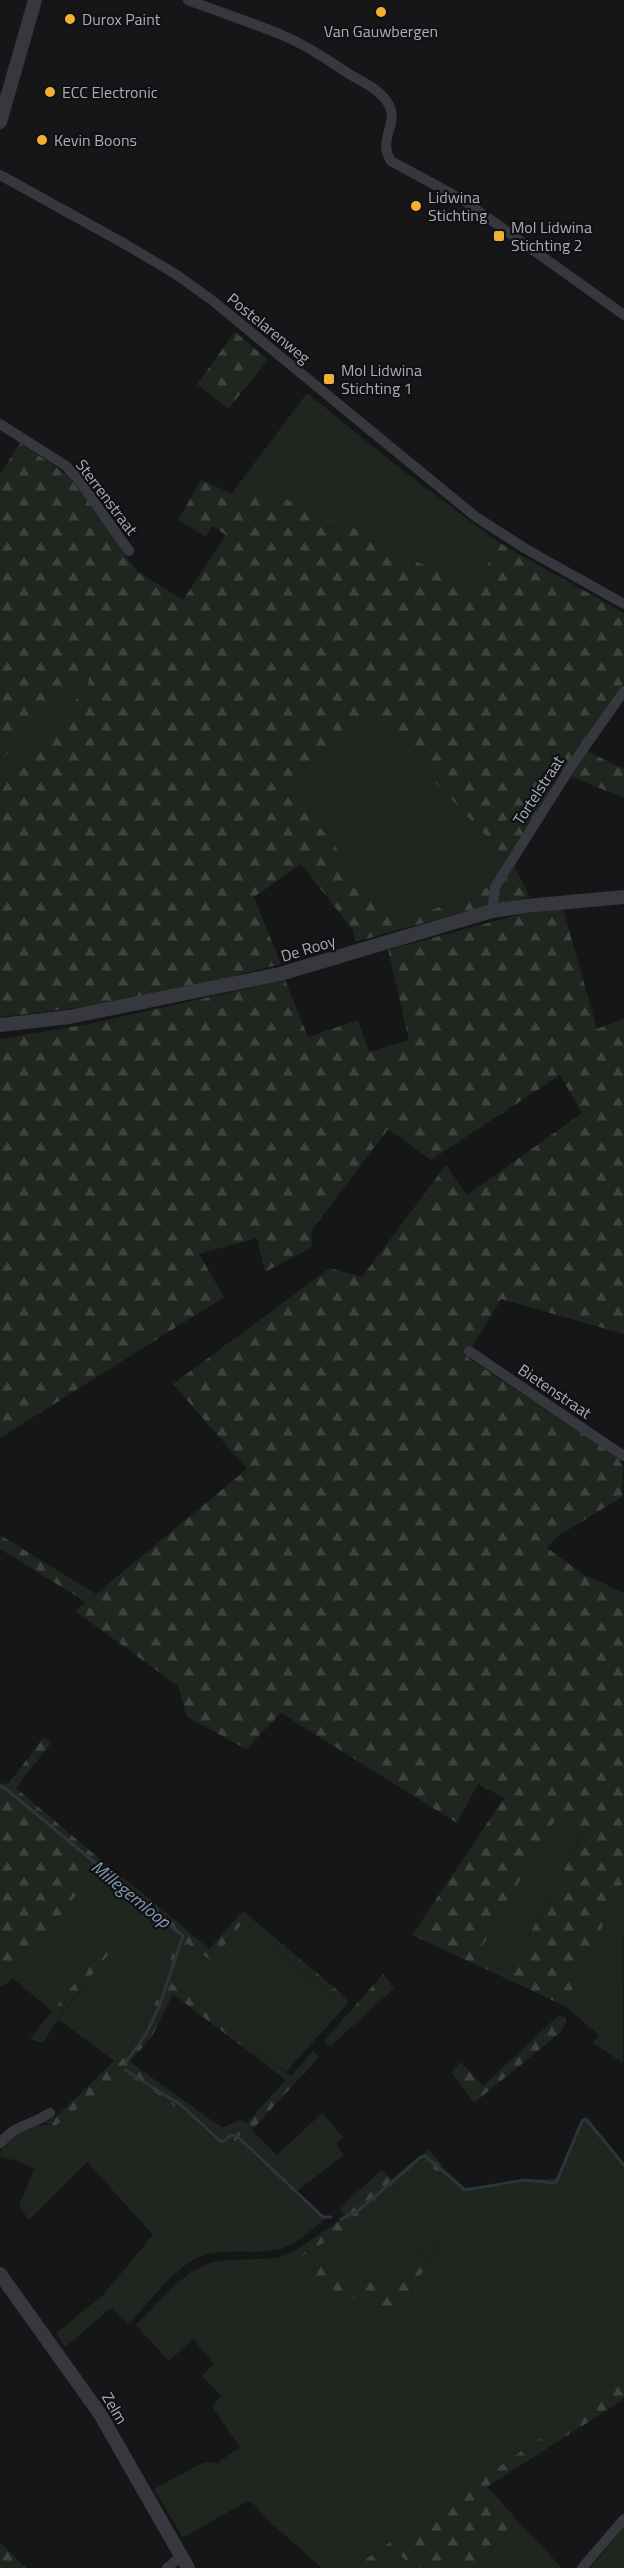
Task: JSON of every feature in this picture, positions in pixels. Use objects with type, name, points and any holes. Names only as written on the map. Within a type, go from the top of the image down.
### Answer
[{"type":"street","points":[[0,122],[35,0]]},
{"type":"street","points":[[188,0],[283,35],[376,91],[391,110],[391,125],[385,145],[386,153],[391,161],[463,200],[624,315]]},
{"type":"street","name":"Postelarenweg","points":[[0,175],[177,275],[213,301],[476,517],[526,549],[624,604]]},
{"type":"street","name":"Sterrenstraat","points":[[0,424],[66,466],[78,479],[129,551]]},
{"type":"street","name":"Tortelstraat","points":[[492,912],[495,887],[572,765],[624,691]]},
{"type":"street","name":"De Rooy","points":[[0,1025],[69,1017],[280,974],[492,912],[525,906],[624,897]]},
{"type":"street","name":"Bietenstraat","points":[[469,1351],[624,1456]]},
{"type":"street","points":[[0,2143],[18,2126],[34,2123],[50,2113]]},
{"type":"street","name":"Zelm","points":[[0,2274],[100,2414],[185,2562]]},
{"type":"street","points":[[582,2568],[624,2519]]},
{"type":"street","points":[[167,2568],[185,2562]]},
{"type":"green space","points":[[235,332],[268,360],[228,409],[197,384]]},
{"type":"green space","points":[[307,393],[397,466],[498,542],[477,587],[362,539],[364,534],[358,530],[262,489],[250,501],[232,493]]},
{"type":"green space","points":[[20,443],[69,476],[138,572],[183,600],[226,535],[212,526],[206,537],[178,520],[201,480],[250,501],[262,489],[358,530],[364,534],[362,539],[477,587],[498,542],[624,613],[624,683],[580,748],[624,769],[624,798],[560,772],[510,858],[530,897],[474,909],[355,942],[353,930],[301,864],[254,897],[281,964],[188,987],[92,1006],[0,1017],[0,790],[88,685],[89,676],[79,671],[0,762],[0,474]],"holes":[[[370,709],[382,726],[501,852],[464,899],[395,922],[285,783]]]},
{"type":"green space","points":[[79,671],[89,676],[88,685],[0,790],[0,762]]},
{"type":"green space","points":[[370,709],[382,726],[501,852],[464,899],[395,922],[284,783]]},
{"type":"green space","points":[[563,909],[597,1029],[624,1018],[624,1334],[501,1299],[472,1347],[468,1358],[617,1456],[623,1467],[622,1497],[558,1536],[547,1548],[583,1574],[624,1593],[624,1880],[565,2006],[412,1935],[504,1798],[478,1784],[457,1823],[281,1713],[246,1749],[187,1717],[178,1686],[75,1611],[86,1602],[0,1549],[0,1535],[96,1594],[247,1469],[173,1384],[330,1268],[362,1277],[446,1165],[467,1195],[582,1113],[560,1075],[431,1160],[388,1129],[311,1231],[312,1247],[265,1272],[257,1238],[199,1254],[224,1297],[0,1438],[0,1039],[89,1024],[285,980],[308,1037],[358,1020],[369,1052],[409,1040],[388,950],[517,915]],"holes":[[[555,1820],[583,1834],[509,1973],[476,1957]]]},
{"type":"green space","points":[[44,1737],[51,1743],[16,1788],[102,1861],[10,1981],[0,1987],[0,1783],[8,1784]]},
{"type":"green space","points":[[555,1820],[583,1833],[509,1973],[476,1957]]},
{"type":"green space","points":[[102,1861],[145,1895],[52,2011],[12,1978]]},
{"type":"green space","points":[[624,1880],[623,2063],[593,2043],[599,2035],[565,2006]]},
{"type":"green space","points":[[145,1895],[209,1949],[243,1911],[338,1991],[333,1998],[244,1921],[212,1961],[186,1943],[172,1984],[291,2076],[313,2051],[319,2057],[252,2130],[240,2135],[228,2151],[212,2139],[208,2131],[144,2084],[127,2086],[119,2082],[109,2084],[55,2126],[45,2123],[57,2116],[114,2061],[123,2059],[153,2010],[176,1943],[173,1928],[143,1911],[61,2014],[43,2043],[30,2039]],"holes":[[[173,1994],[286,2080],[246,2124],[241,2119],[222,2128],[130,2062],[152,2036]]]},
{"type":"green space","points":[[143,1910],[173,1928],[176,1943],[153,2010],[123,2059],[114,2061],[58,2019]]},
{"type":"green space","points":[[244,1921],[332,1998],[338,1991],[349,2002],[286,2072],[172,1984],[186,1942],[212,1961]]},
{"type":"green space","points":[[383,1974],[394,1988],[330,2047],[324,2041]]},
{"type":"green space","points":[[559,2015],[565,2018],[566,2022],[561,2032],[474,2103],[451,2072],[461,2062],[483,2086]]},
{"type":"green space","points":[[119,2081],[127,2086],[144,2084],[208,2131],[212,2139],[240,2135],[252,2130],[277,2155],[322,2113],[343,2137],[336,2144],[344,2155],[297,2191],[325,2219],[289,2246],[261,2252],[216,2253],[195,2259],[169,2280],[129,2324],[111,2308],[65,2347],[56,2333],[103,2295],[153,2235],[87,2162],[29,2220],[19,2206],[34,2169],[18,2161],[0,2157],[6,2141],[12,2135],[38,2125],[55,2126],[109,2084]]},
{"type":"green space","points":[[585,2116],[624,2166],[624,2371],[620,2378],[553,2429],[353,2568],[322,2568],[265,2518],[256,2506],[247,2501],[183,2538],[154,2489],[204,2462],[217,2463],[240,2447],[212,2407],[221,2396],[202,2376],[214,2364],[193,2339],[169,2361],[136,2325],[169,2291],[187,2275],[213,2262],[277,2258],[278,2265],[394,2191],[428,2163],[438,2174],[444,2168],[467,2190],[560,2177]],"holes":[[[430,2235],[440,2239],[401,2313],[310,2285],[316,2263],[394,2291]]]},
{"type":"green space","points":[[429,2149],[444,2168],[438,2174],[428,2163],[330,2238],[309,2252],[277,2265],[277,2258],[294,2252],[346,2216],[339,2208],[382,2170],[394,2182]]},
{"type":"green space","points":[[431,2234],[440,2238],[401,2313],[310,2285],[316,2263],[394,2291]]},
{"type":"green space","points":[[624,2371],[624,2397],[621,2401],[487,2487],[518,2521],[475,2568],[414,2568],[396,2551],[373,2568],[353,2568],[553,2429],[620,2378]]},
{"type":"green space","points":[[518,2521],[562,2568],[475,2568]]},
{"type":"green space","points":[[624,2527],[624,2568],[591,2568],[591,2567]]},
{"type":"green space","points":[[0,2542],[26,2568],[0,2568]]},
{"type":"green space","points":[[396,2550],[414,2568],[373,2568]]},
{"type":"waterway","name":"Millegemloop","points":[[0,1786],[183,1936],[159,2007],[146,2034],[126,2062]]},
{"type":"waterway","name":"Millegemloop","points":[[125,2070],[181,2105],[220,2141],[224,2141],[231,2135],[237,2136],[323,2217],[331,2217]]},
{"type":"waterway","name":"Millegemloop","points":[[341,2219],[359,2210],[425,2156],[465,2190],[525,2180],[556,2183],[582,2121],[586,2119],[624,2165]]},
{"type":"place","name":"Van Gauwbergen","points":[[381,12]]},
{"type":"place","name":"Durox Paint","points":[[70,19]]},
{"type":"place","name":"ECC Electronic","points":[[50,92]]},
{"type":"place","name":"Kevin Boons","points":[[42,140]]},
{"type":"place","name":"Lidwina Stichting","points":[[416,206]]},
{"type":"place","name":"Mol Lidwina Stichting 2","points":[[499,236]]},
{"type":"place","name":"Mol Lidwina Stichting 1","points":[[329,379]]}]
